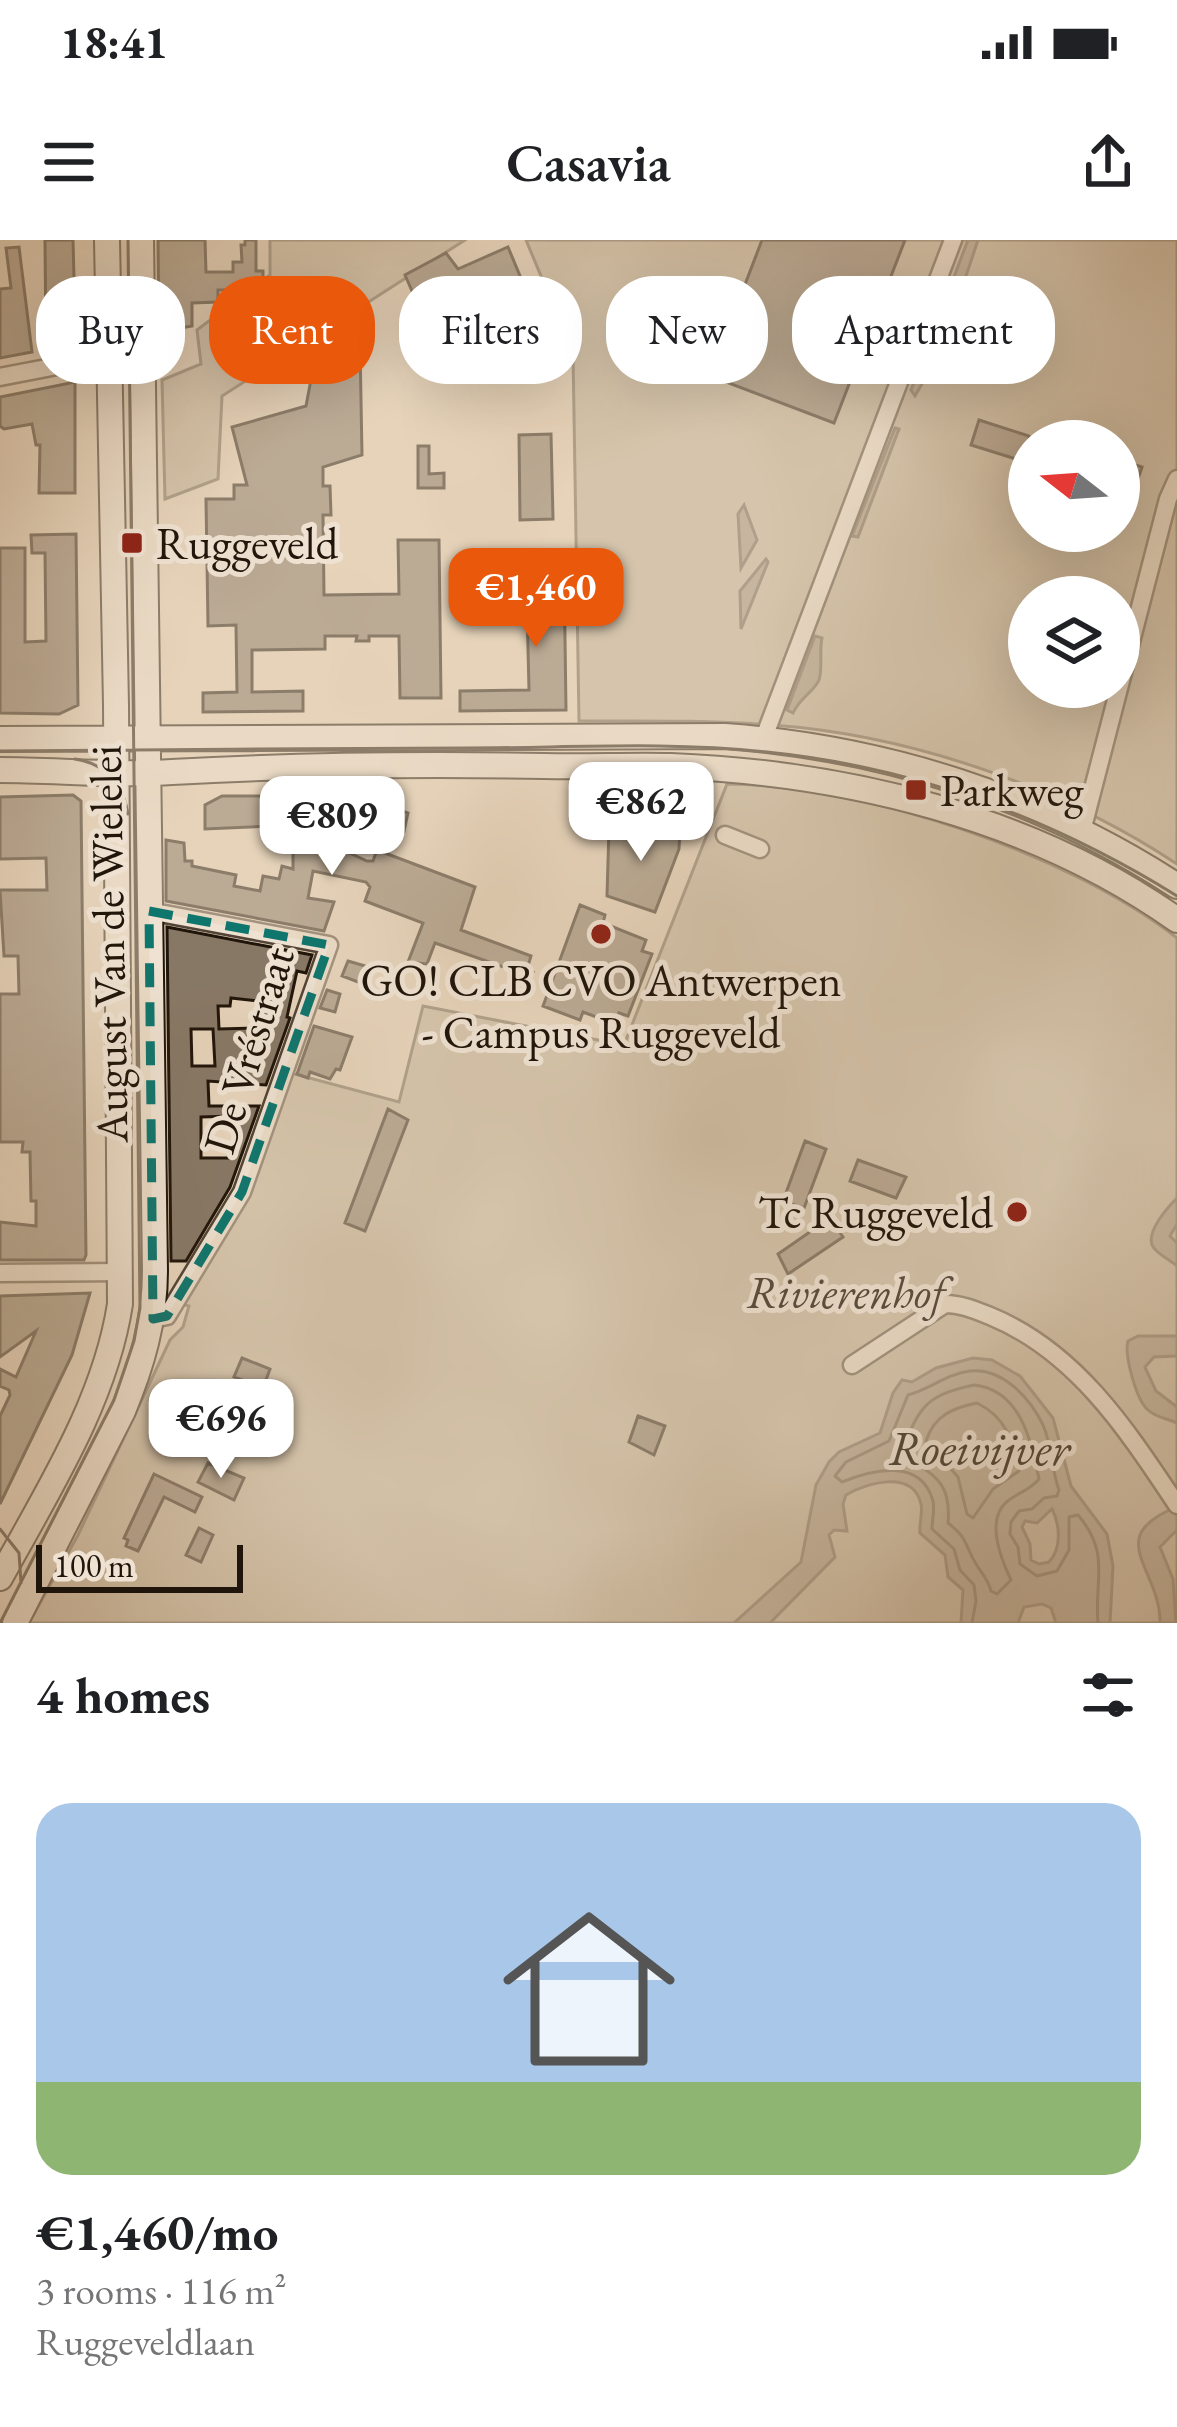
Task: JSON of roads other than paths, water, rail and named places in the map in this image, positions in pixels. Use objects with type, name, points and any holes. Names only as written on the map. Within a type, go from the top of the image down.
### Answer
[{"type":"main road","name":"August Van de Wielelei","points":[[107,240],[108,276]]},
{"type":"main road","name":"August Van de Wielelei","points":[[16,1620],[123,1411],[153,1319],[141,240]]},
{"type":"main road","name":"August Van de Wielelei","points":[[0,1578],[102,1379],[115,1339],[122,1272],[110,384]]},
{"type":"main road","points":[[0,740],[741,737],[819,746],[927,769],[1082,831],[1177,886]]},
{"type":"main road","points":[[0,770],[670,766],[802,779],[860,789],[1018,834],[1117,881],[1177,920]]},
{"type":"street","points":[[766,732],[953,240]]},
{"type":"street","points":[[0,377],[36,370]]},
{"type":"street","points":[[1082,831],[1177,479]]},
{"type":"street","points":[[724,835],[760,849]]},
{"type":"street","name":"De Vréstraat","points":[[149,911],[329,945],[242,1192],[167,1316],[153,1319]]},
{"type":"street","points":[[0,1274],[122,1272]]},
{"type":"street","points":[[852,1365],[945,1304],[1000,1320],[1039,1340],[1073,1370],[1137,1445],[1177,1504]]},
{"type":"water","points":[[968,240],[978,240],[966,276],[954,276]]},
{"type":"water","points":[[895,428],[899,429],[858,537],[852,536]]},
{"type":"water","points":[[744,505],[757,540],[741,568],[738,514]]},
{"type":"water","points":[[766,559],[768,562],[741,629],[740,591]]},
{"type":"water","points":[[815,636],[822,638],[819,680],[793,713],[787,710]]},
{"type":"water","points":[[1177,1198],[1177,1224],[1170,1236],[1177,1243],[1177,1266],[1156,1251],[1151,1239],[1159,1219]]},
{"type":"water","points":[[1138,1336],[1177,1336],[1177,1356],[1154,1357],[1145,1367],[1156,1391],[1177,1407],[1177,1423],[1151,1412],[1139,1397],[1127,1347]]},
{"type":"water","name":"Roeivijver","points":[[973,1358],[992,1360],[1020,1376],[1053,1418],[1071,1486],[1107,1534],[1113,1566],[1110,1623],[1056,1623],[1051,1608],[1042,1604],[1024,1607],[1018,1623],[961,1623],[963,1590],[948,1577],[945,1555],[920,1533],[916,1493],[909,1486],[888,1482],[846,1495],[847,1531],[834,1530],[829,1535],[835,1557],[770,1623],[734,1623],[801,1562],[816,1485],[829,1462],[839,1452],[880,1433],[902,1380],[912,1382],[936,1368]],"holes":[[[1052,1509],[1056,1550],[1049,1562],[1039,1564],[1031,1560],[1022,1527],[1025,1521],[1037,1523]]]},
{"type":"water","points":[[1177,1507],[1177,1530],[1160,1547],[1173,1579],[1176,1623],[1160,1623],[1138,1543],[1142,1530],[1154,1518]]},
{"type":"tram line","points":[[0,1623],[114,1400],[140,1308],[128,240]]},
{"type":"tram line","points":[[0,751],[655,746],[767,752],[876,770],[980,800],[1081,843],[1177,896]]},
{"type":"tram line","points":[[75,759],[96,765],[111,777],[128,814]]},
{"type":"tram line","points":[[0,1529],[19,1553],[21,1583]]},
{"type":"place","name":"Ruggeveld","points":[[132,543]]},
{"type":"place","name":"Parkweg","points":[[916,790]]},
{"type":"place","name":"GO! CLB CVO Antwerpen - Campus Ruggeveld","points":[[601,934]]},
{"type":"place","name":"Tc Ruggeveld","points":[[1017,1212]]},
{"type":"park label","name":"Rivierenhof","points":[[846,1292]]}]
